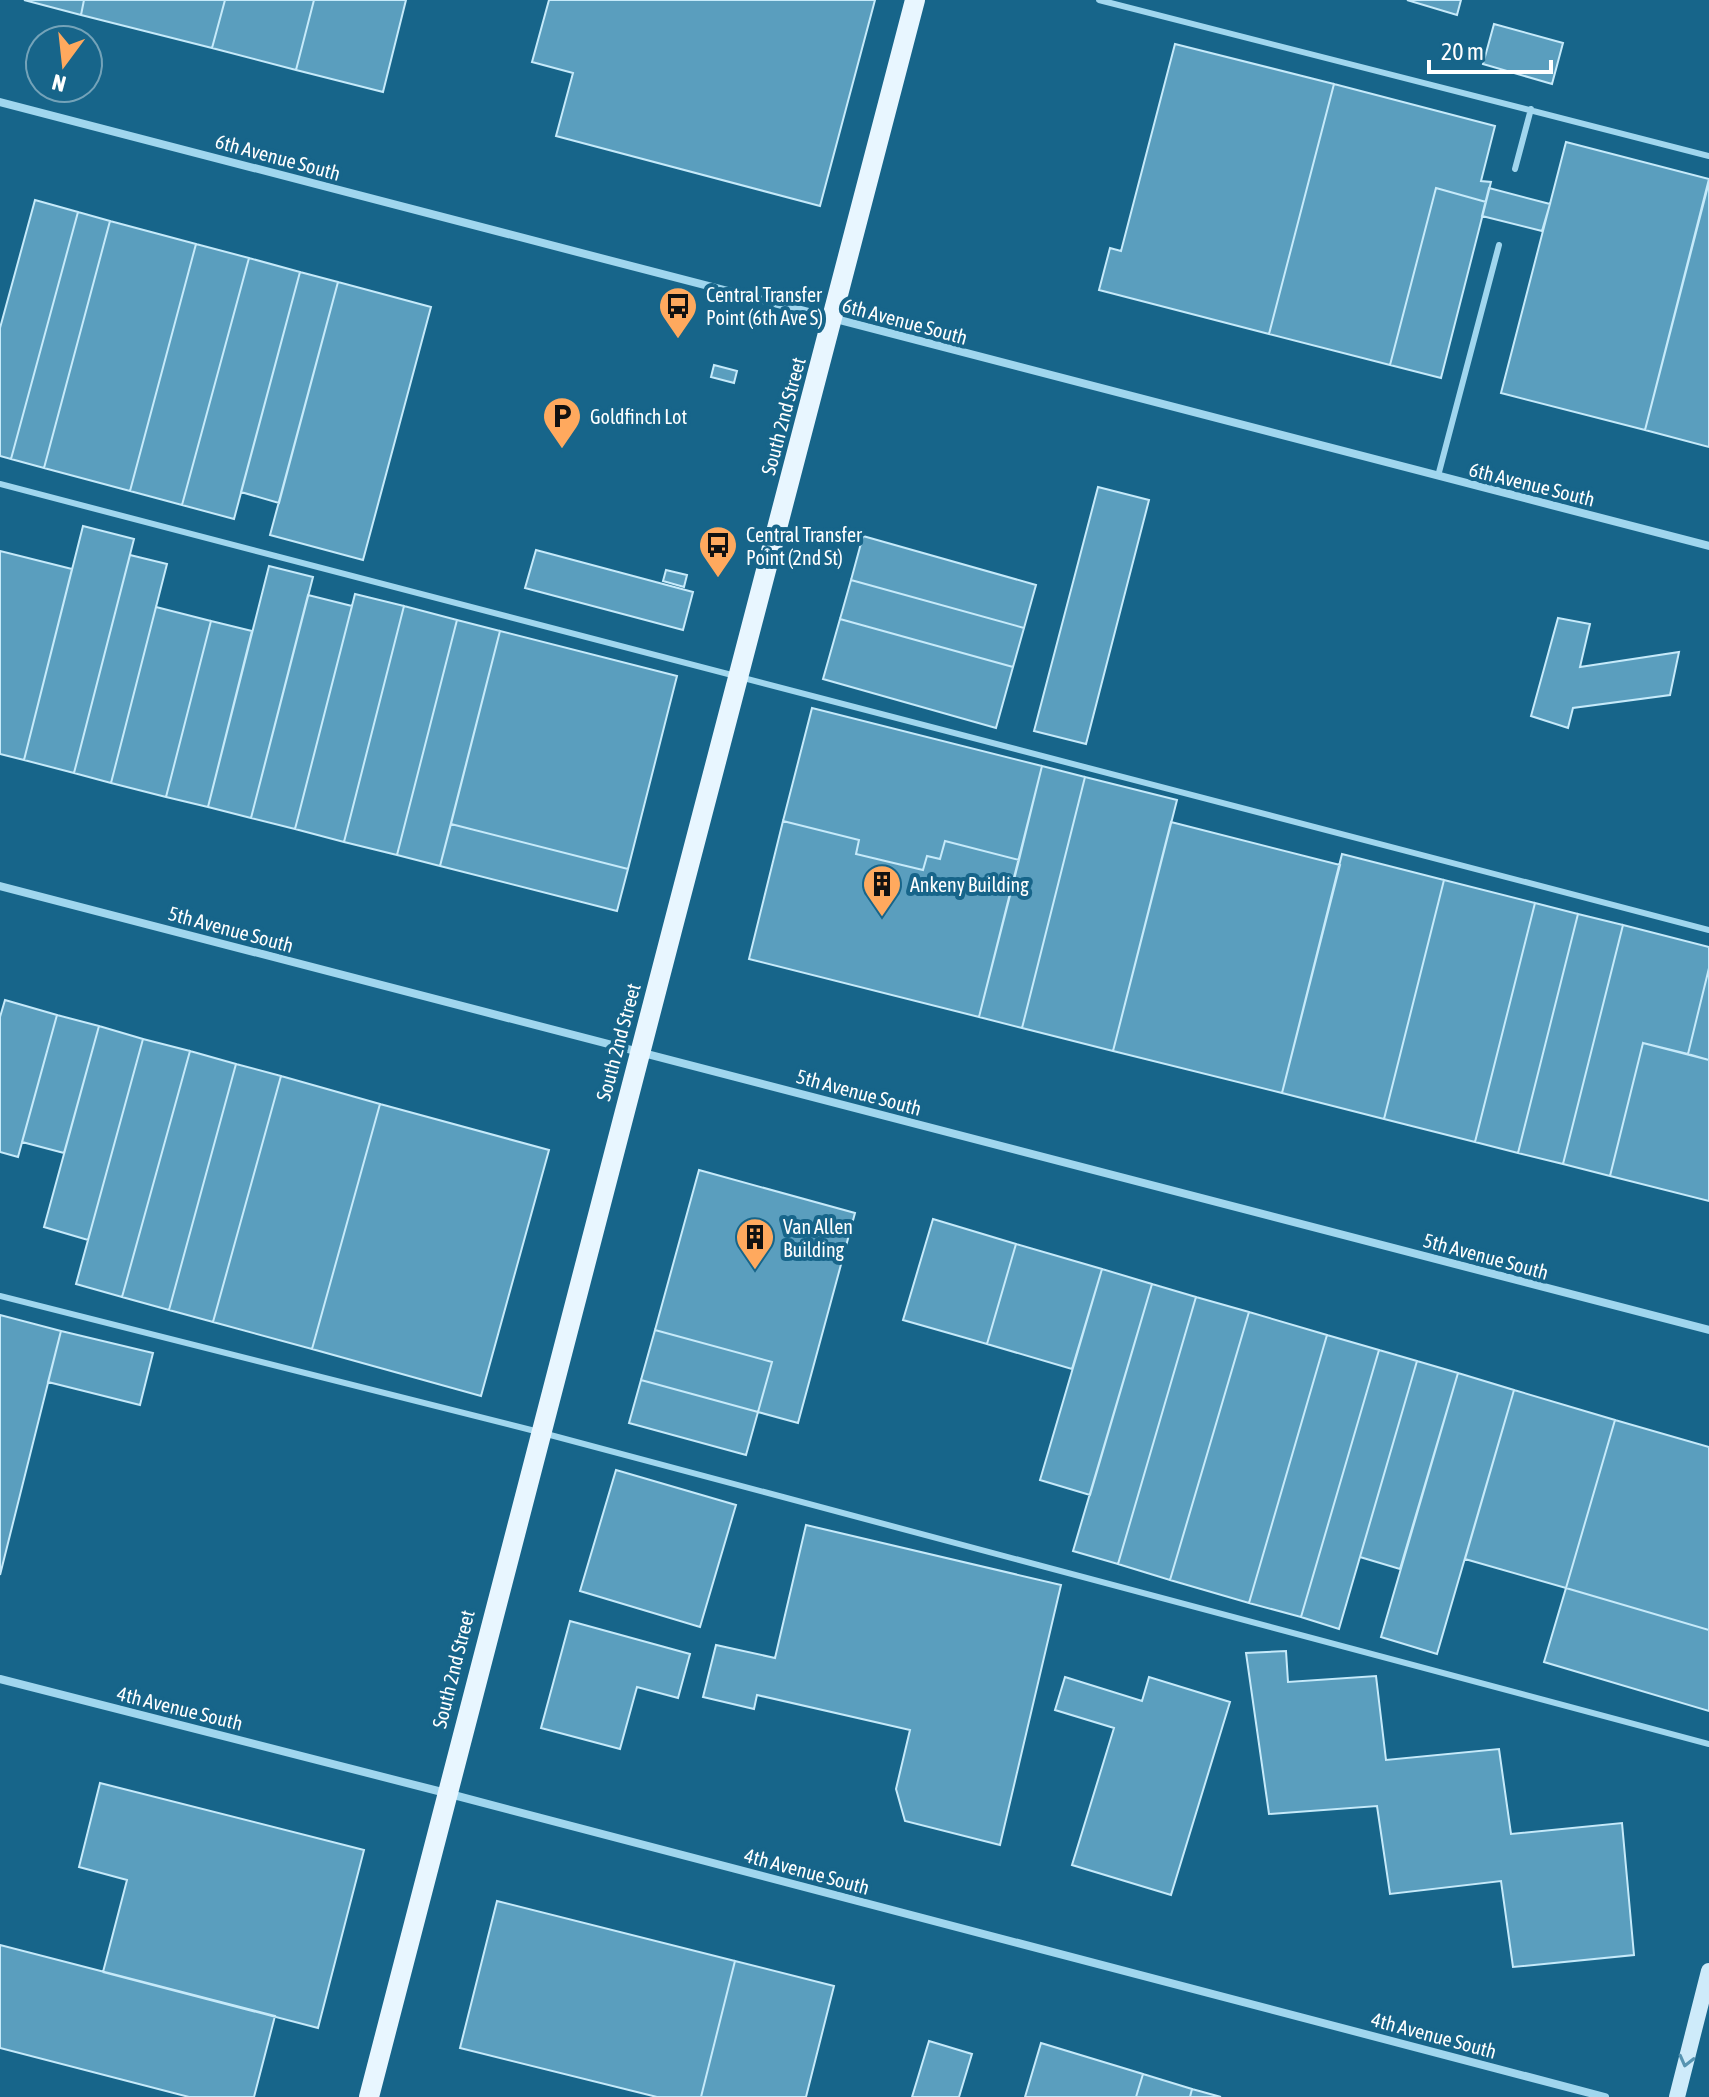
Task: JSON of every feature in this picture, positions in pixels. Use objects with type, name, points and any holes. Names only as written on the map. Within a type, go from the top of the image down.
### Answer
[{"type":"main road","name":"South 2nd Street","points":[[369,2097],[539,1432],[740,677],[915,0]]},
{"type":"street","name":"6th Avenue South","points":[[0,102],[1709,546]]},
{"type":"street","name":"5th Avenue South","points":[[0,886],[1709,1330]]},
{"type":"street","name":"4th Avenue South","points":[[0,1679],[1605,2097]]},
{"type":"street","points":[[1677,2097],[1709,1971]]},
{"type":"lane","points":[[1099,0],[1709,156]]},
{"type":"lane","points":[[1515,169],[1531,109]]},
{"type":"lane","points":[[1438,476],[1499,245]]},
{"type":"lane","points":[[0,484],[1709,930]]},
{"type":"lane","points":[[0,1296],[539,1432],[1709,1744]]},
{"type":"building","points":[[24,0],[84,0],[81,15]]},
{"type":"building","points":[[84,0],[225,0],[212,48],[81,15]]},
{"type":"building","points":[[225,0],[314,0],[296,70],[212,48]]},
{"type":"building","points":[[314,0],[406,0],[383,92],[296,70]]},
{"type":"building","points":[[549,0],[875,0],[820,206],[556,136],[573,73],[532,62]]},
{"type":"building","points":[[1407,0],[1461,0],[1457,15]]},
{"type":"building","points":[[1494,24],[1563,43],[1552,84],[1483,64]]},
{"type":"building","points":[[1175,44],[1334,84],[1269,334],[1099,290],[1110,248],[1121,251]]},
{"type":"building","points":[[1334,84],[1495,126],[1481,181],[1491,182],[1486,202],[1436,188],[1390,365],[1269,334]]},
{"type":"building","points":[[1566,142],[1709,179],[1645,430],[1501,393]]},
{"type":"building","points":[[1709,182],[1709,447],[1645,430]]},
{"type":"building","points":[[1436,188],[1486,202],[1441,378],[1390,365]]},
{"type":"building","points":[[1489,188],[1550,204],[1542,231],[1482,216]]},
{"type":"building","points":[[35,200],[78,212],[11,459],[0,456],[0,328]]},
{"type":"building","points":[[78,212],[110,221],[44,468],[11,459]]},
{"type":"building","points":[[110,221],[196,244],[130,491],[44,468]]},
{"type":"building","points":[[196,244],[249,258],[182,505],[130,491]]},
{"type":"building","points":[[249,258],[300,272],[234,519],[182,505]]},
{"type":"building","points":[[300,272],[338,282],[279,503],[241,492]]},
{"type":"building","points":[[338,282],[431,307],[363,560],[270,535]]},
{"type":"building","points":[[714,365],[737,371],[734,383],[711,377]]},
{"type":"building","points":[[1098,487],[1149,500],[1086,744],[1034,731]]},
{"type":"building","points":[[83,526],[134,539],[74,773],[24,760]]},
{"type":"building","points":[[863,536],[1036,585],[1024,628],[851,580]]},
{"type":"building","points":[[536,550],[693,592],[683,630],[525,588]]},
{"type":"building","points":[[0,551],[72,569],[24,760],[0,754]]},
{"type":"building","points":[[130,555],[167,564],[111,783],[74,773]]},
{"type":"building","points":[[269,566],[313,577],[251,818],[208,807]]},
{"type":"building","points":[[666,570],[687,575],[684,587],[663,581]]},
{"type":"building","points":[[851,580],[1024,628],[1013,667],[840,619]]},
{"type":"building","points":[[355,594],[404,606],[344,842],[295,829]]},
{"type":"building","points":[[308,595],[352,606],[295,829],[251,818]]},
{"type":"building","points":[[404,606],[457,620],[397,855],[344,842]]},
{"type":"building","points":[[156,607],[211,621],[166,797],[111,783]]},
{"type":"building","points":[[1558,618],[1590,624],[1580,667],[1679,652],[1670,695],[1573,708],[1568,728],[1531,716]]},
{"type":"building","points":[[840,619],[1013,667],[996,728],[823,679]]},
{"type":"building","points":[[457,620],[500,631],[440,866],[397,855]]},
{"type":"building","points":[[211,621],[252,631],[208,807],[166,797]]},
{"type":"building","points":[[500,631],[677,676],[628,869],[451,824]]},
{"type":"building","points":[[812,708],[1042,766],[1019,860],[945,841],[940,859],[927,856],[923,870],[856,854],[859,840],[783,821]]},
{"type":"building","points":[[1042,766],[1085,777],[1022,1028],[979,1017]]},
{"type":"building","points":[[1085,777],[1177,800],[1113,1051],[1022,1028]]},
{"type":"building","name":"Ankeny Building","points":[[783,821],[859,840],[856,854],[923,870],[927,856],[940,859],[945,841],[1019,860],[979,1017],[749,959]]},
{"type":"building","points":[[1171,822],[1340,865],[1282,1093],[1113,1051]]},
{"type":"building","points":[[451,824],[628,869],[617,911],[440,866]]},
{"type":"building","points":[[1342,854],[1444,880],[1384,1119],[1282,1093]]},
{"type":"building","points":[[1444,880],[1535,903],[1475,1142],[1384,1119]]},
{"type":"building","points":[[1535,903],[1578,914],[1518,1153],[1475,1142]]},
{"type":"building","points":[[1578,914],[1623,925],[1563,1164],[1518,1153]]},
{"type":"building","points":[[1623,925],[1709,947],[1709,968],[1688,1054],[1643,1043],[1610,1176],[1563,1164]]},
{"type":"building","points":[[1709,968],[1709,1060],[1688,1054]]},
{"type":"building","points":[[5,1000],[57,1015],[18,1157],[0,1152],[0,1017]]},
{"type":"building","points":[[57,1015],[99,1026],[64,1153],[22,1142]]},
{"type":"building","points":[[99,1026],[143,1039],[88,1240],[44,1227]]},
{"type":"building","points":[[143,1039],[190,1051],[122,1297],[76,1284]]},
{"type":"building","points":[[1643,1043],[1709,1060],[1709,1201],[1610,1176]]},
{"type":"building","points":[[190,1051],[236,1064],[169,1310],[122,1297]]},
{"type":"building","points":[[236,1064],[281,1076],[213,1322],[169,1310]]},
{"type":"building","points":[[281,1076],[380,1104],[312,1349],[213,1322]]},
{"type":"building","points":[[380,1104],[549,1150],[481,1396],[312,1349]]},
{"type":"building","name":"Van Allen Building","points":[[699,1170],[855,1213],[798,1423],[758,1412],[772,1362],[655,1330]]},
{"type":"building","points":[[933,1219],[1016,1244],[987,1344],[903,1320]]},
{"type":"building","points":[[1016,1244],[1102,1269],[1072,1369],[987,1344]]},
{"type":"building","points":[[1102,1269],[1152,1284],[1090,1495],[1040,1480]]},
{"type":"building","points":[[1152,1284],[1196,1297],[1118,1564],[1073,1551]]},
{"type":"building","points":[[1196,1297],[1249,1312],[1170,1580],[1118,1564]]},
{"type":"building","points":[[1249,1312],[1327,1335],[1249,1603],[1170,1580]]},
{"type":"building","points":[[0,1315],[61,1331],[0,1575]]},
{"type":"building","points":[[655,1330],[772,1362],[758,1412],[641,1380]]},
{"type":"building","points":[[61,1331],[153,1353],[140,1405],[48,1382]]},
{"type":"building","points":[[1327,1335],[1379,1350],[1301,1617],[1249,1603]]},
{"type":"building","points":[[1379,1350],[1417,1361],[1339,1629],[1301,1617]]},
{"type":"building","points":[[1417,1361],[1458,1373],[1400,1569],[1360,1557]]},
{"type":"building","points":[[1458,1373],[1514,1390],[1437,1654],[1381,1637]]},
{"type":"building","points":[[641,1380],[758,1412],[746,1455],[629,1423]]},
{"type":"building","points":[[1514,1390],[1615,1420],[1566,1588],[1465,1559]]},
{"type":"building","points":[[1615,1420],[1709,1447],[1709,1630],[1566,1588]]},
{"type":"building","points":[[616,1470],[736,1505],[700,1627],[580,1591]]},
{"type":"building","points":[[806,1525],[1061,1585],[1000,1845],[905,1821],[896,1789],[910,1730],[757,1695],[754,1709],[703,1697],[716,1645],[775,1658]]},
{"type":"building","points":[[1566,1588],[1709,1630],[1709,1711],[1544,1662]]},
{"type":"building","points":[[570,1621],[690,1654],[678,1698],[637,1687],[620,1749],[541,1728]]},
{"type":"building","points":[[1286,1651],[1288,1682],[1376,1676],[1386,1760],[1499,1749],[1511,1834],[1622,1823],[1634,1955],[1513,1967],[1501,1881],[1390,1894],[1377,1806],[1269,1814],[1246,1653]]},
{"type":"building","points":[[1065,1677],[1142,1701],[1149,1677],[1230,1702],[1171,1895],[1072,1865],[1114,1728],[1055,1710]]},
{"type":"building","points":[[100,1783],[364,1850],[318,2028],[103,1972],[127,1880],[79,1867]]},
{"type":"building","points":[[497,1901],[735,1961],[701,2097],[657,2097],[460,2048]]},
{"type":"building","points":[[0,1945],[275,2016],[254,2097],[189,2097],[0,2048]]},
{"type":"building","points":[[735,1961],[834,1986],[806,2097],[701,2097]]},
{"type":"building","points":[[929,2041],[972,2054],[959,2097],[912,2097]]},
{"type":"building","points":[[1041,2043],[1143,2074],[1136,2097],[1025,2097]]},
{"type":"building","points":[[1143,2074],[1192,2089],[1190,2097],[1136,2097]]},
{"type":"building","points":[[1192,2089],[1221,2097],[1190,2097]]},
{"type":"place","name":"Central Transfer Point (6th Ave S)","points":[[678,340]]},
{"type":"place","name":"Goldfinch Lot","points":[[562,450]]},
{"type":"place","name":"Central Transfer Point (2nd St)","points":[[718,579]]},
{"type":"place","name":"Ankeny Building","points":[[882,918]]},
{"type":"place","name":"Van Allen Building","points":[[755,1271]]}]
